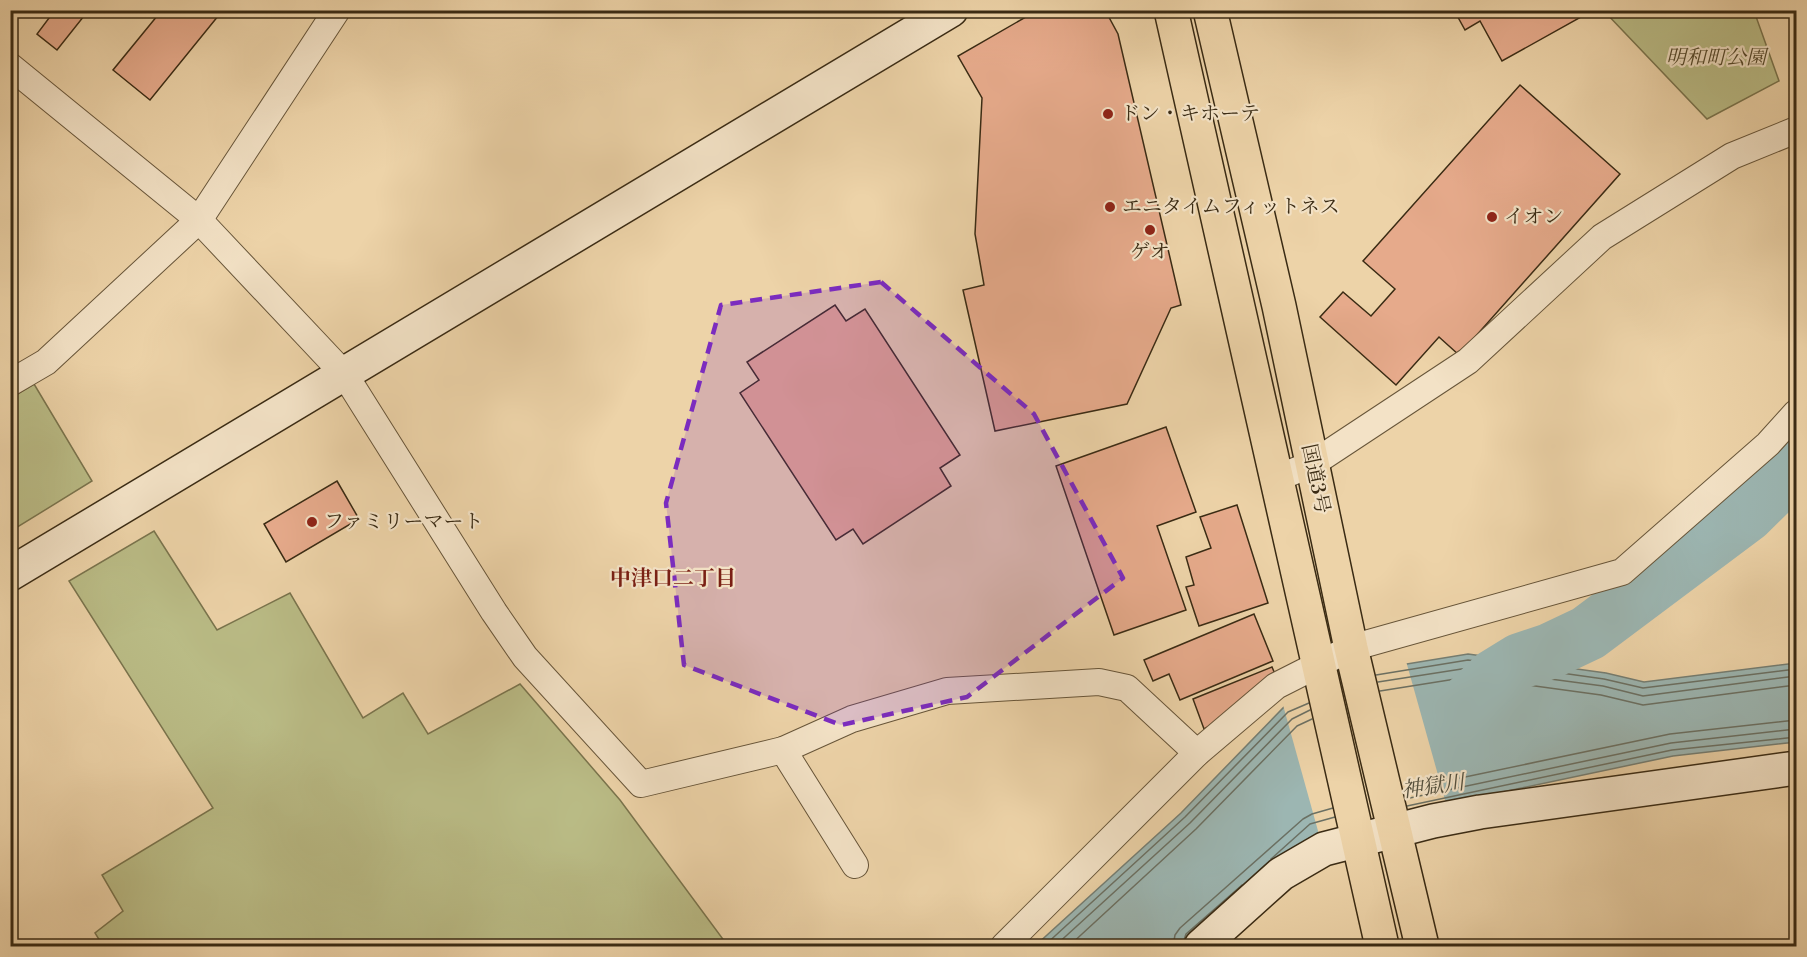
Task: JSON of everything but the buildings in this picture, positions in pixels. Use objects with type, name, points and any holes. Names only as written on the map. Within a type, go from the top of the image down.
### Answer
[{"type":"highway","name":"国道3号","points":[[1172,10],[1275,479],[1382,946]]},
{"type":"highway","name":"国道3号","points":[[1210,10],[1279,306],[1353,654],[1422,946]]},
{"type":"street","points":[[10,382],[46,362],[199,220],[336,10]]},
{"type":"street","points":[[10,574],[951,10]]},
{"type":"street","points":[[10,66],[199,220],[345,375],[494,612],[525,657],[641,784],[783,750],[852,719],[947,691],[1099,682],[1127,688],[1197,753]]},
{"type":"street","points":[[1275,479],[1312,464],[1468,361],[1602,237],[1732,156],[1797,130]]},
{"type":"street","points":[[1004,946],[1197,753],[1276,686],[1353,654],[1622,573],[1768,444],[1797,413]]},
{"type":"street","points":[[783,750],[855,865]]},
{"type":"street","points":[[1201,946],[1281,874],[1355,833],[1393,823],[1797,768]]},
{"type":"highlighted area","points":[[881,282],[1034,414],[1123,578],[967,697],[841,725],[684,665],[666,503],[721,305]]},
{"type":"green space","name":"明和町公園","points":[[1604,11],[1754,11],[1779,81],[1707,119]]},
{"type":"green space","points":[[34,384],[92,481],[11,531],[11,398]]},
{"type":"green space","points":[[154,531],[217,630],[290,593],[363,718],[403,693],[428,734],[520,684],[620,800],[728,946],[103,946],[95,933],[123,911],[102,875],[213,808],[69,581]]},
{"type":"water","name":"神獄川","points":[[1468,654],[1606,673],[1644,682],[1796,663],[1796,742],[1673,756],[1403,813],[1193,946],[1035,946],[1181,813],[1284,707],[1370,670]]},
{"type":"pier","points":[[1406,661],[1447,807],[1320,838],[1283,705],[1369,667]]},
{"type":"waterway","points":[[1460,710],[1494,677],[1520,661],[1550,651],[1588,633],[1747,514],[1796,466]]},
{"type":"place","name":"ドン・キホーテ","points":[[1108,114]]},
{"type":"place","name":"エニタイムフィットネス","points":[[1110,207]]},
{"type":"place","name":"イオン","points":[[1492,217]]},
{"type":"place","name":"ゲオ","points":[[1150,230]]},
{"type":"place","name":"ファミリーマート","points":[[312,522]]},
{"type":"district","name":"中津口二丁目","points":[[673,579]]}]
